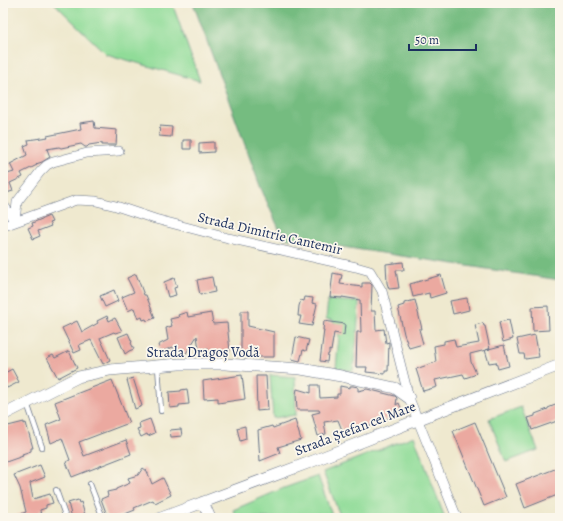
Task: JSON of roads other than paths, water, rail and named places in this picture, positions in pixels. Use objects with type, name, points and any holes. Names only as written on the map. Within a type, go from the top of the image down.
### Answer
[{"type":"street","points":[[15,222],[17,202],[47,165],[87,153],[119,151]]},
{"type":"street","name":"Strada Dimitrie Cantemir","points":[[3,227],[40,212],[76,200],[96,201],[155,219],[228,238],[370,271],[382,291],[409,398],[458,518]]},
{"type":"street","points":[[3,204],[15,222]]},
{"type":"street","name":"Strada Dragoș Vodă","points":[[3,415],[78,377],[110,370],[179,364],[225,364],[301,370],[341,376],[395,388],[409,398]]},
{"type":"street","name":"Strada Ștefan cel Mare","points":[[161,518],[313,461],[560,365]]},
{"type":"street","points":[[203,502],[210,518]]},
{"type":"lane","points":[[158,366],[162,411]]},
{"type":"lane","points":[[27,403],[42,447]]},
{"type":"lane","points":[[90,484],[103,518]]},
{"type":"lane","points":[[56,490],[66,518]]}]
